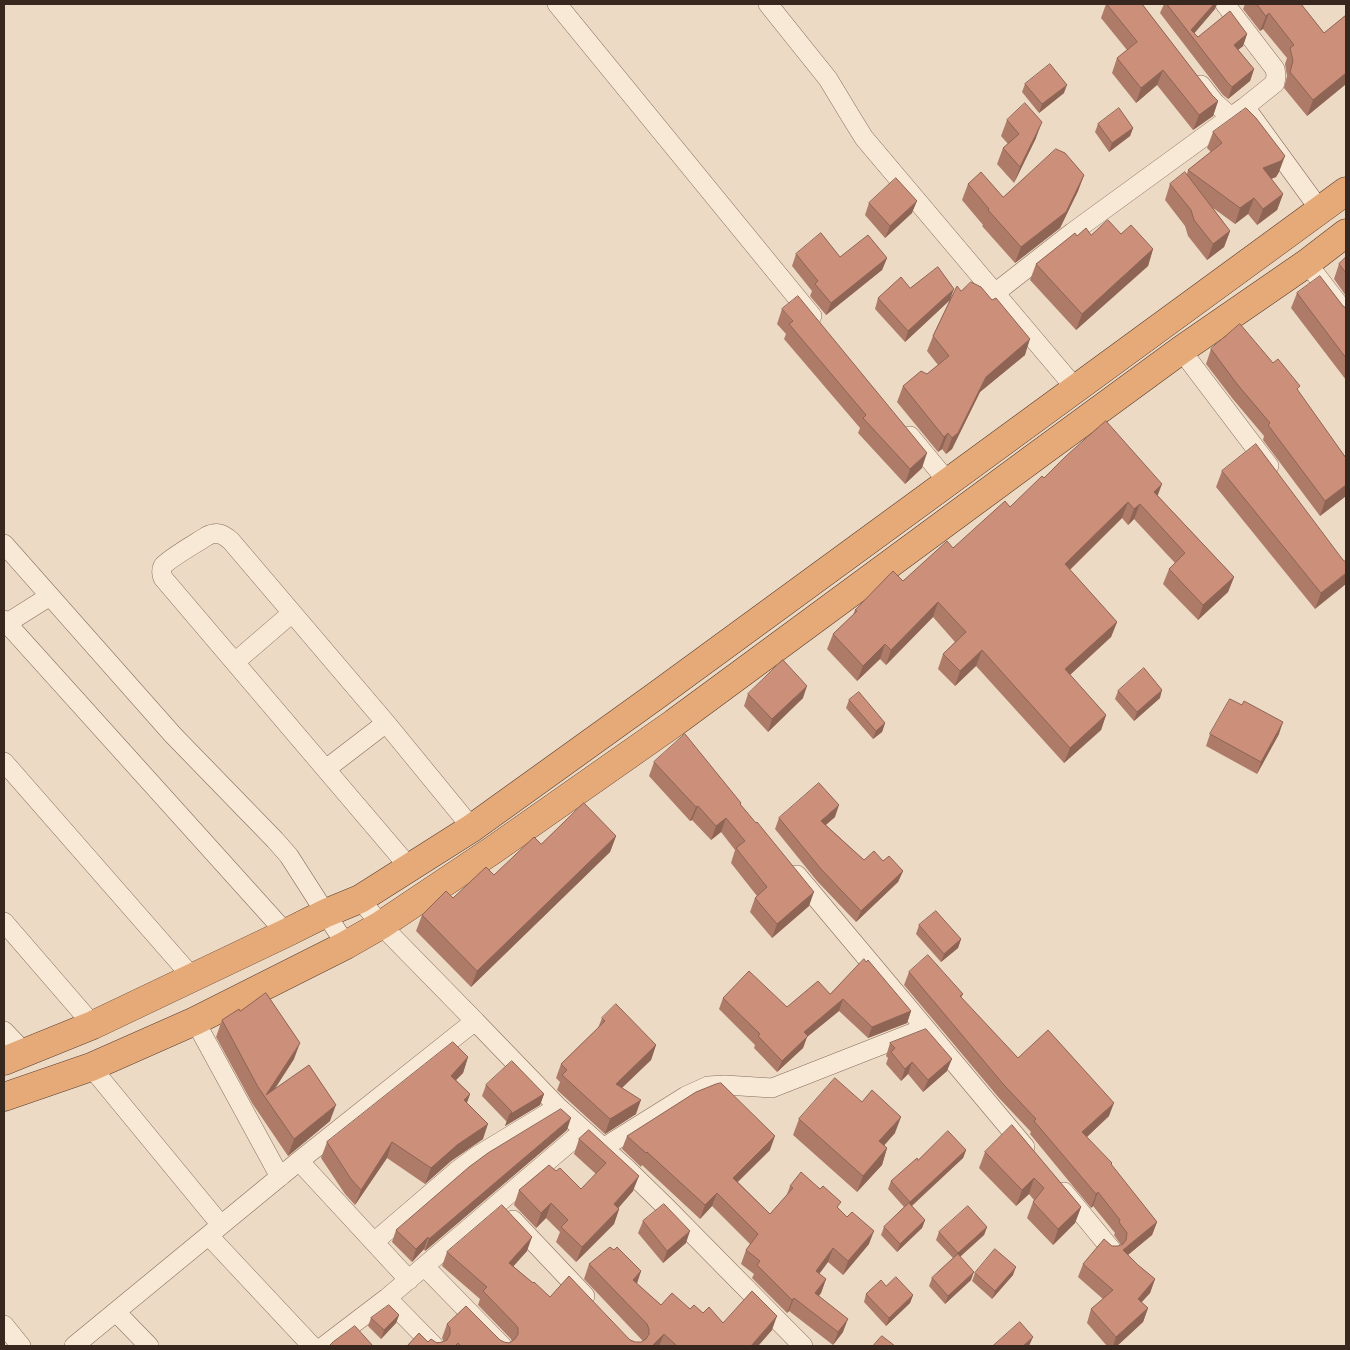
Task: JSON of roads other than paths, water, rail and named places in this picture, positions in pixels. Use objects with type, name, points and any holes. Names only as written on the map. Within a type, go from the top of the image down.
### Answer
[{"type":"highway","points":[[14,1057],[93,1024],[326,913],[360,899],[472,828],[1346,191]]},
{"type":"highway","points":[[4,1097],[91,1067],[195,1021],[346,946],[381,925],[493,850],[680,730],[1039,454],[1346,233]]},
{"type":"street","points":[[557,4],[823,329]]},
{"type":"street","points":[[768,4],[828,79],[864,138],[1076,389]]},
{"type":"street","points":[[995,293],[1073,232],[1275,83],[1275,69],[1225,4]]},
{"type":"street","points":[[1192,72],[1215,103],[1238,112],[1320,210]]},
{"type":"street","points":[[1307,262],[1346,314]]},
{"type":"street","points":[[1181,350],[1282,483]]},
{"type":"street","points":[[898,421],[948,482]]},
{"type":"street","points":[[409,867],[163,578],[161,573],[164,565],[213,533],[225,536],[386,723],[472,828]]},
{"type":"street","points":[[4,544],[173,735],[289,856],[346,946]]},
{"type":"street","points":[[50,596],[5,623],[286,933]]},
{"type":"street","points":[[236,662],[292,613]]},
{"type":"street","points":[[326,769],[386,723]]},
{"type":"street","points":[[4,762],[193,978]]},
{"type":"street","points":[[784,858],[1035,1159]]},
{"type":"street","points":[[360,899],[381,925],[558,1107],[658,1199],[803,1346]]},
{"type":"street","points":[[4,922],[93,1024]]},
{"type":"street","points":[[195,1021],[280,1177]]},
{"type":"street","points":[[74,1346],[299,1161],[475,1021]]},
{"type":"street","points":[[603,1148],[686,1096],[708,1086],[772,1088],[925,1028]]},
{"type":"street","points":[[4,1031],[14,1057]]},
{"type":"street","points":[[91,1067],[215,1231],[312,1346]]},
{"type":"street","points":[[374,1242],[477,1156],[558,1107]]},
{"type":"street","points":[[324,1346],[388,1298],[583,1131]]},
{"type":"street","points":[[299,1161],[409,1280]]},
{"type":"street","points":[[1054,1181],[1111,1249]]},
{"type":"street","points":[[498,1205],[599,1311]]},
{"type":"street","points":[[425,1267],[502,1346]]},
{"type":"street","points":[[388,1298],[434,1346]]},
{"type":"street","points":[[116,1312],[150,1346]]},
{"type":"street","points":[[4,1325],[21,1346]]}]
